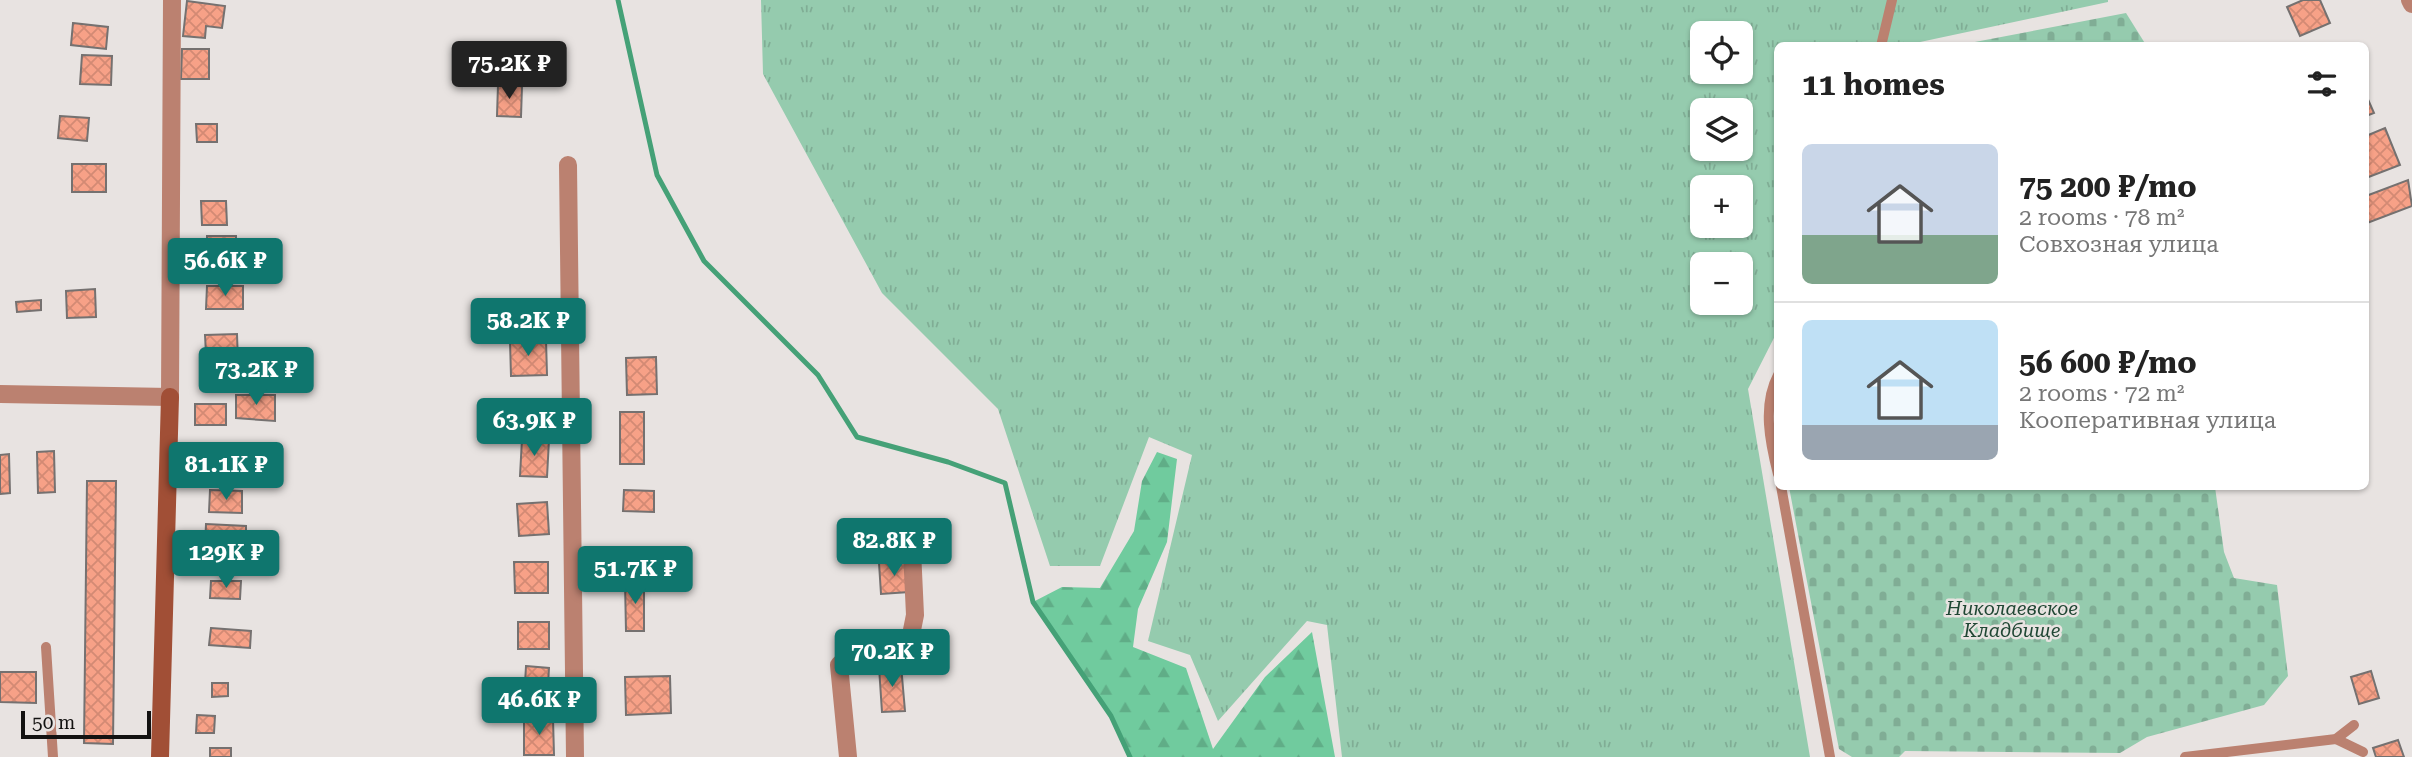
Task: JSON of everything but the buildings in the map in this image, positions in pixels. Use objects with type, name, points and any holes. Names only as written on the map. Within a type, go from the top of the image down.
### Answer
[{"type":"street","points":[[159,757],[170,397],[172,0]]},
{"type":"street","points":[[568,165],[575,757]]},
{"type":"street","points":[[0,394],[170,397]]},
{"type":"street","points":[[848,757],[839,665],[849,655],[901,646],[911,635],[915,615],[912,550]]},
{"type":"lane","points":[[1882,42],[1892,0]]},
{"type":"lane","points":[[1774,382],[1771,387],[1769,437],[1774,458]]},
{"type":"lane","points":[[1782,490],[1830,757]]},
{"type":"lane","points":[[46,647],[53,757]]},
{"type":"lane","points":[[2185,757],[2336,739],[2354,725]]},
{"type":"lane","points":[[2336,739],[2363,752]]},
{"type":"green space","points":[[761,0],[2108,0],[1920,42],[1774,42],[1774,338],[1748,389],[1810,757],[1342,757],[1327,625],[1307,621],[1218,721],[1190,655],[1148,641],[1192,455],[1149,437],[1100,566],[1050,566],[998,409],[882,293],[763,74]]},
{"type":"green space","points":[[2126,13],[2144,42],[1975,42]]},
{"type":"green space","points":[[1157,452],[1177,459],[1167,542],[1138,609],[1133,647],[1186,668],[1213,749],[1265,677],[1312,632],[1335,757],[1130,757],[1111,716],[1033,602],[1062,587],[1100,588],[1134,531],[1142,481]]},
{"type":"green space","name":"Николаевское Кладбище","points":[[1790,490],[2215,490],[2224,552],[2234,578],[2277,585],[2288,676],[2264,705],[2147,737],[2120,753],[1905,751],[1899,757],[1852,757],[1839,749]]},
{"type":"waterway","points":[[618,0],[657,175],[704,261],[818,375],[857,437],[948,462],[1005,483],[1033,602],[1111,716],[1130,757]]}]
